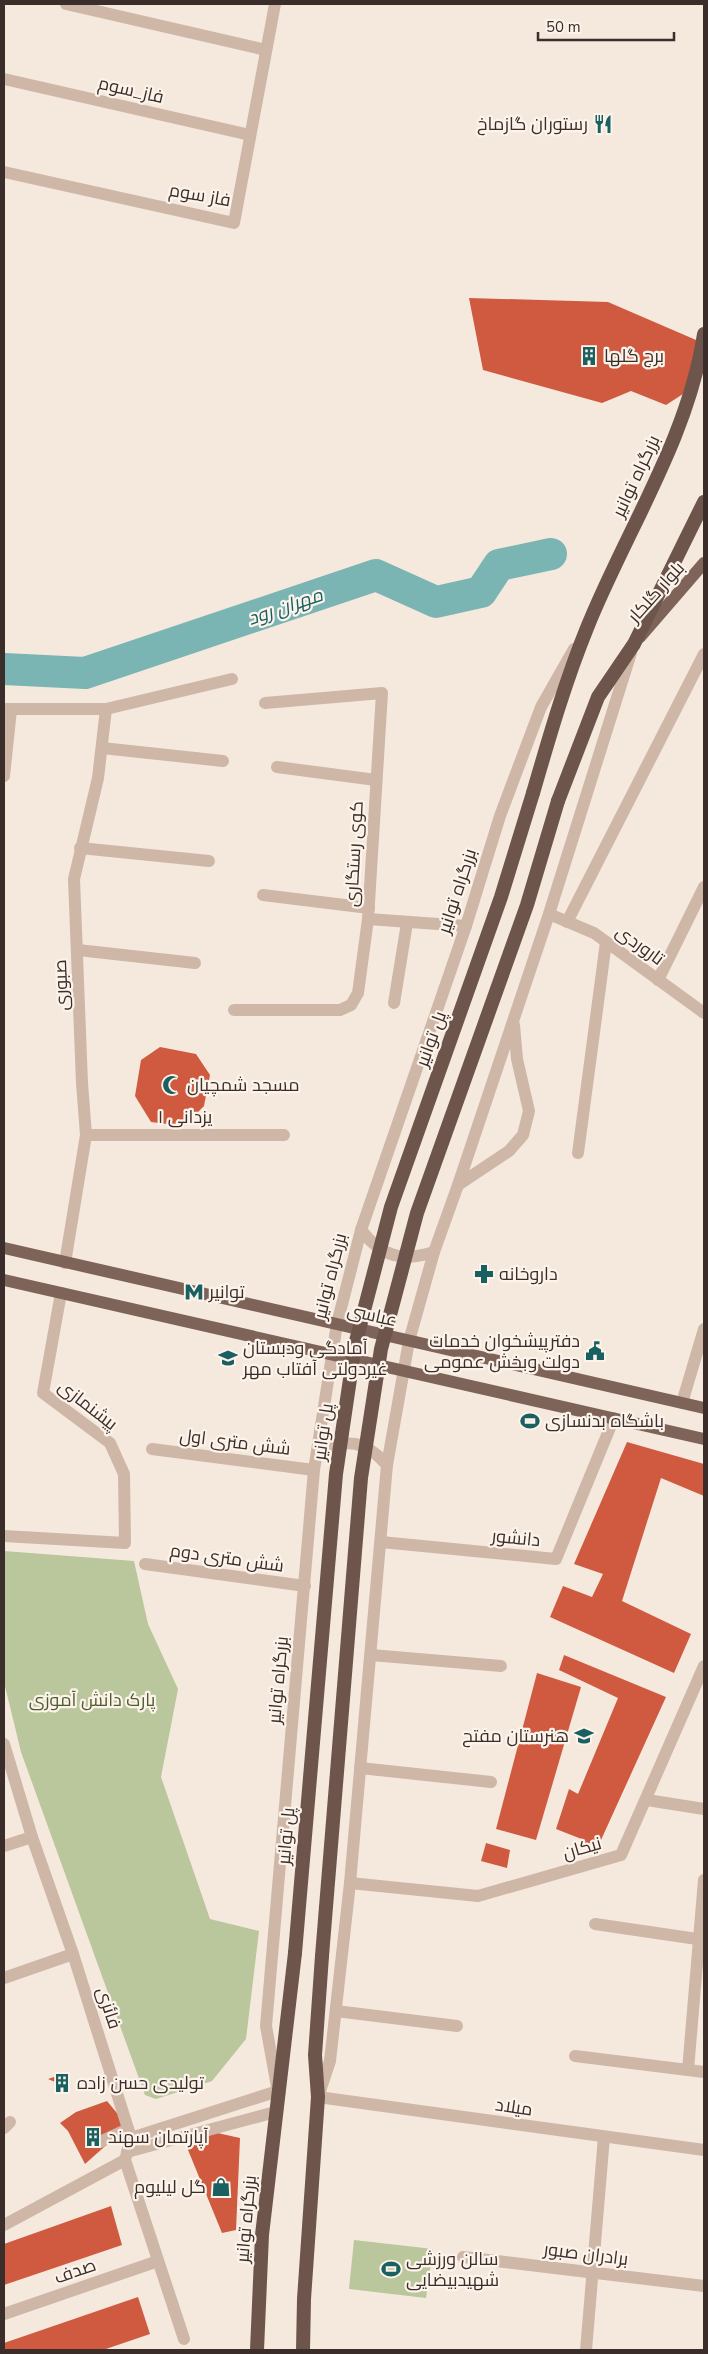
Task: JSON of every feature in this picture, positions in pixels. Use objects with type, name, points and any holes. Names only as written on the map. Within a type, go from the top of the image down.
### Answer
[{"type":"highway","name":"بزرگراه توانیر","points":[[532,793],[559,704],[587,628],[682,422],[704,334]]},
{"type":"highway","points":[[303,2350],[304,2299],[318,2097],[315,2055],[322,1956],[361,1478],[381,1350],[417,1213],[527,906],[558,801],[598,698],[634,644],[704,502]]},
{"type":"highway","name":"پل توانیر","points":[[295,1953],[336,1474],[355,1344],[391,1207],[501,897],[532,793]]},
{"type":"highway","name":"بزرگراه توانیر","points":[[257,2350],[262,2235],[295,1953]]},
{"type":"main road","name":"بلوار گلکار","points":[[634,644],[704,563]]},
{"type":"main road","name":"عباسى","points":[[4,1248],[704,1408]]},
{"type":"main road","points":[[4,1280],[704,1439]]},
{"type":"street","points":[[66,4],[266,50]]},
{"type":"street","name":"فاز سوم","points":[[4,172],[234,222],[274,4]]},
{"type":"street","name":"فاز_سوم","points":[[4,79],[250,135]]},
{"type":"street","name":"بزرگراه توانیر","points":[[278,2091],[266,2026],[314,1470],[337,1324],[361,1230],[466,926],[500,816],[541,707],[587,628]]},
{"type":"street","points":[[318,2097],[330,2061],[336,2012],[350,1883],[387,1465],[409,1341],[434,1252],[549,914],[634,644]]},
{"type":"street","points":[[567,922],[704,654]]},
{"type":"street","points":[[4,776],[7,710],[106,709],[232,679]]},
{"type":"street","name":"کوی رستگاری","points":[[265,703],[382,693],[368,913],[407,923],[466,926]]},
{"type":"street","name":"صبوری","points":[[65,1263],[86,1135],[82,1083],[74,879],[98,778],[106,709]]},
{"type":"street","points":[[102,748],[223,761]]},
{"type":"street","points":[[277,767],[376,780]]},
{"type":"street","points":[[80,848],[209,861]]},
{"type":"street","points":[[658,980],[704,887]]},
{"type":"street","points":[[234,1010],[340,1010],[351,1005],[358,993],[368,913],[264,895]]},
{"type":"street","name":"تاروردی","points":[[549,914],[594,933],[704,1013]]},
{"type":"street","points":[[394,1003],[407,923]]},
{"type":"street","points":[[578,1153],[606,942]]},
{"type":"street","points":[[78,950],[195,963]]},
{"type":"street","points":[[458,1185],[508,1151],[523,1135],[529,1111],[517,1059],[513,1019]]},
{"type":"street","name":"یزدانی ۱","points":[[86,1135],[284,1135]]},
{"type":"street","points":[[361,1230],[373,1245],[392,1255],[415,1258],[434,1252]]},
{"type":"street","name":"پیشنمازی","points":[[4,1536],[125,1543],[124,1474],[110,1443],[43,1394],[60,1293]]},
{"type":"street","points":[[682,1404],[704,1328]]},
{"type":"street","name":"دانشور","points":[[381,1542],[556,1560],[614,1418]]},
{"type":"street","points":[[317,1452],[335,1444],[355,1443],[374,1451],[387,1465]]},
{"type":"street","name":"شش متری اول","points":[[152,1449],[314,1470]]},
{"type":"street","name":"شش متری دوم","points":[[145,1564],[305,1586]]},
{"type":"street","points":[[371,1655],[501,1666]]},
{"type":"street","name":"نیکان","points":[[350,1883],[478,1896],[621,1855],[701,1682],[704,1666]]},
{"type":"street","name":"فائزی","points":[[4,1744],[32,1837],[73,1954],[130,2133]]},
{"type":"street","points":[[360,1768],[491,1782]]},
{"type":"street","points":[[647,1800],[704,1809]]},
{"type":"street","points":[[4,1846],[32,1837]]},
{"type":"street","points":[[688,2070],[702,1939],[704,1880]]},
{"type":"street","points":[[596,1924],[702,1939]]},
{"type":"street","points":[[4,1978],[73,1954]]},
{"type":"street","points":[[336,2012],[457,2026]]},
{"type":"street","points":[[575,2056],[704,2072]]},
{"type":"street","points":[[100,2142],[278,2091]]},
{"type":"street","name":"میلاد","points":[[318,2097],[704,2150]]},
{"type":"street","points":[[4,2225],[126,2156],[275,2112]]},
{"type":"street","points":[[130,2133],[126,2156],[158,2262],[184,2339]]},
{"type":"street","points":[[586,2350],[604,2137]]},
{"type":"street","name":"برادران صبور","points":[[463,2257],[704,2286]]},
{"type":"street","name":"صدف","points":[[4,2314],[158,2262]]},
{"type":"green space","name":"پارک دانش آموزی","points":[[4,1551],[134,1561],[148,1624],[178,1689],[161,1777],[210,1919],[259,1931],[246,2039],[212,2081],[156,2099],[145,2095],[21,1752],[4,1682]]},
{"type":"green space","name":"سالن ورزشی شهیدبیضایی","points":[[354,2240],[433,2249],[426,2298],[349,2289]]},
{"type":"building","name":"برج گلها","points":[[469,298],[608,302],[703,343],[683,394],[666,405],[631,391],[602,403],[483,370]]},
{"type":"building","name":"مسجد شمچیان","points":[[160,1047],[196,1054],[210,1075],[204,1106],[184,1126],[151,1122],[135,1096],[141,1060]]},
{"type":"building","points":[[627,1442],[704,1464],[704,1496],[661,1478],[622,1601],[691,1634],[674,1673],[550,1617],[563,1586],[592,1597],[603,1574],[574,1564]]},
{"type":"building","points":[[564,1655],[666,1697],[601,1840],[584,1845],[584,1840],[556,1829],[569,1789],[578,1794],[618,1698],[559,1670]]},
{"type":"building","points":[[537,1673],[581,1687],[536,1840],[496,1829]]},
{"type":"building","points":[[486,1843],[510,1850],[507,1868],[481,1861]]},
{"type":"building","name":"تولیدی حسن زاده","points":[[57,2076],[67,2076],[67,2087],[48,2079]]},
{"type":"building","name":"آپارتمان سهند","points":[[107,2101],[121,2118],[121,2132],[85,2164],[68,2131],[60,2123],[76,2112]]},
{"type":"building","name":"گل لیلیوم","points":[[213,2132],[240,2138],[236,2230],[222,2233],[186,2145]]},
{"type":"building","points":[[111,2206],[122,2245],[4,2285],[4,2244]]},
{"type":"building","points":[[138,2297],[150,2334],[103,2350],[4,2350],[4,2343]]},
{"type":"waterway","name":"مهران رود","points":[[4,669],[85,673],[376,575],[436,602],[481,592],[499,565],[551,554]]},
{"type":"place","name":"رستوران گازماخ","points":[[603,124]]},
{"type":"place","name":"برج گلها","points":[[589,356]]},
{"type":"place","name":"مسجد شمچیان","points":[[172,1085]]},
{"type":"place","name":"داروخانه","points":[[484,1274]]},
{"type":"place","name":"توانیر","points":[[194,1292]]},
{"type":"place","name":"دفترپیشخوان خدمات دولت وبخش عمومی","points":[[595,1351]]},
{"type":"place","name":"آمادگی ودبستان غیردولتی آفتاب مهر","points":[[228,1358]]},
{"type":"place","name":"باشگاه بدنسازی","points":[[530,1421]]},
{"type":"place","name":"هنرستان مفتح","points":[[584,1736]]},
{"type":"place","name":"تولیدی حسن زاده","points":[[62,2083]]},
{"type":"place","name":"آپارتمان سهند","points":[[93,2137]]},
{"type":"place","name":"گل لیلیوم","points":[[221,2187]]},
{"type":"place","name":"سالن ورزشی شهیدبیضایی","points":[[391,2269]]}]
